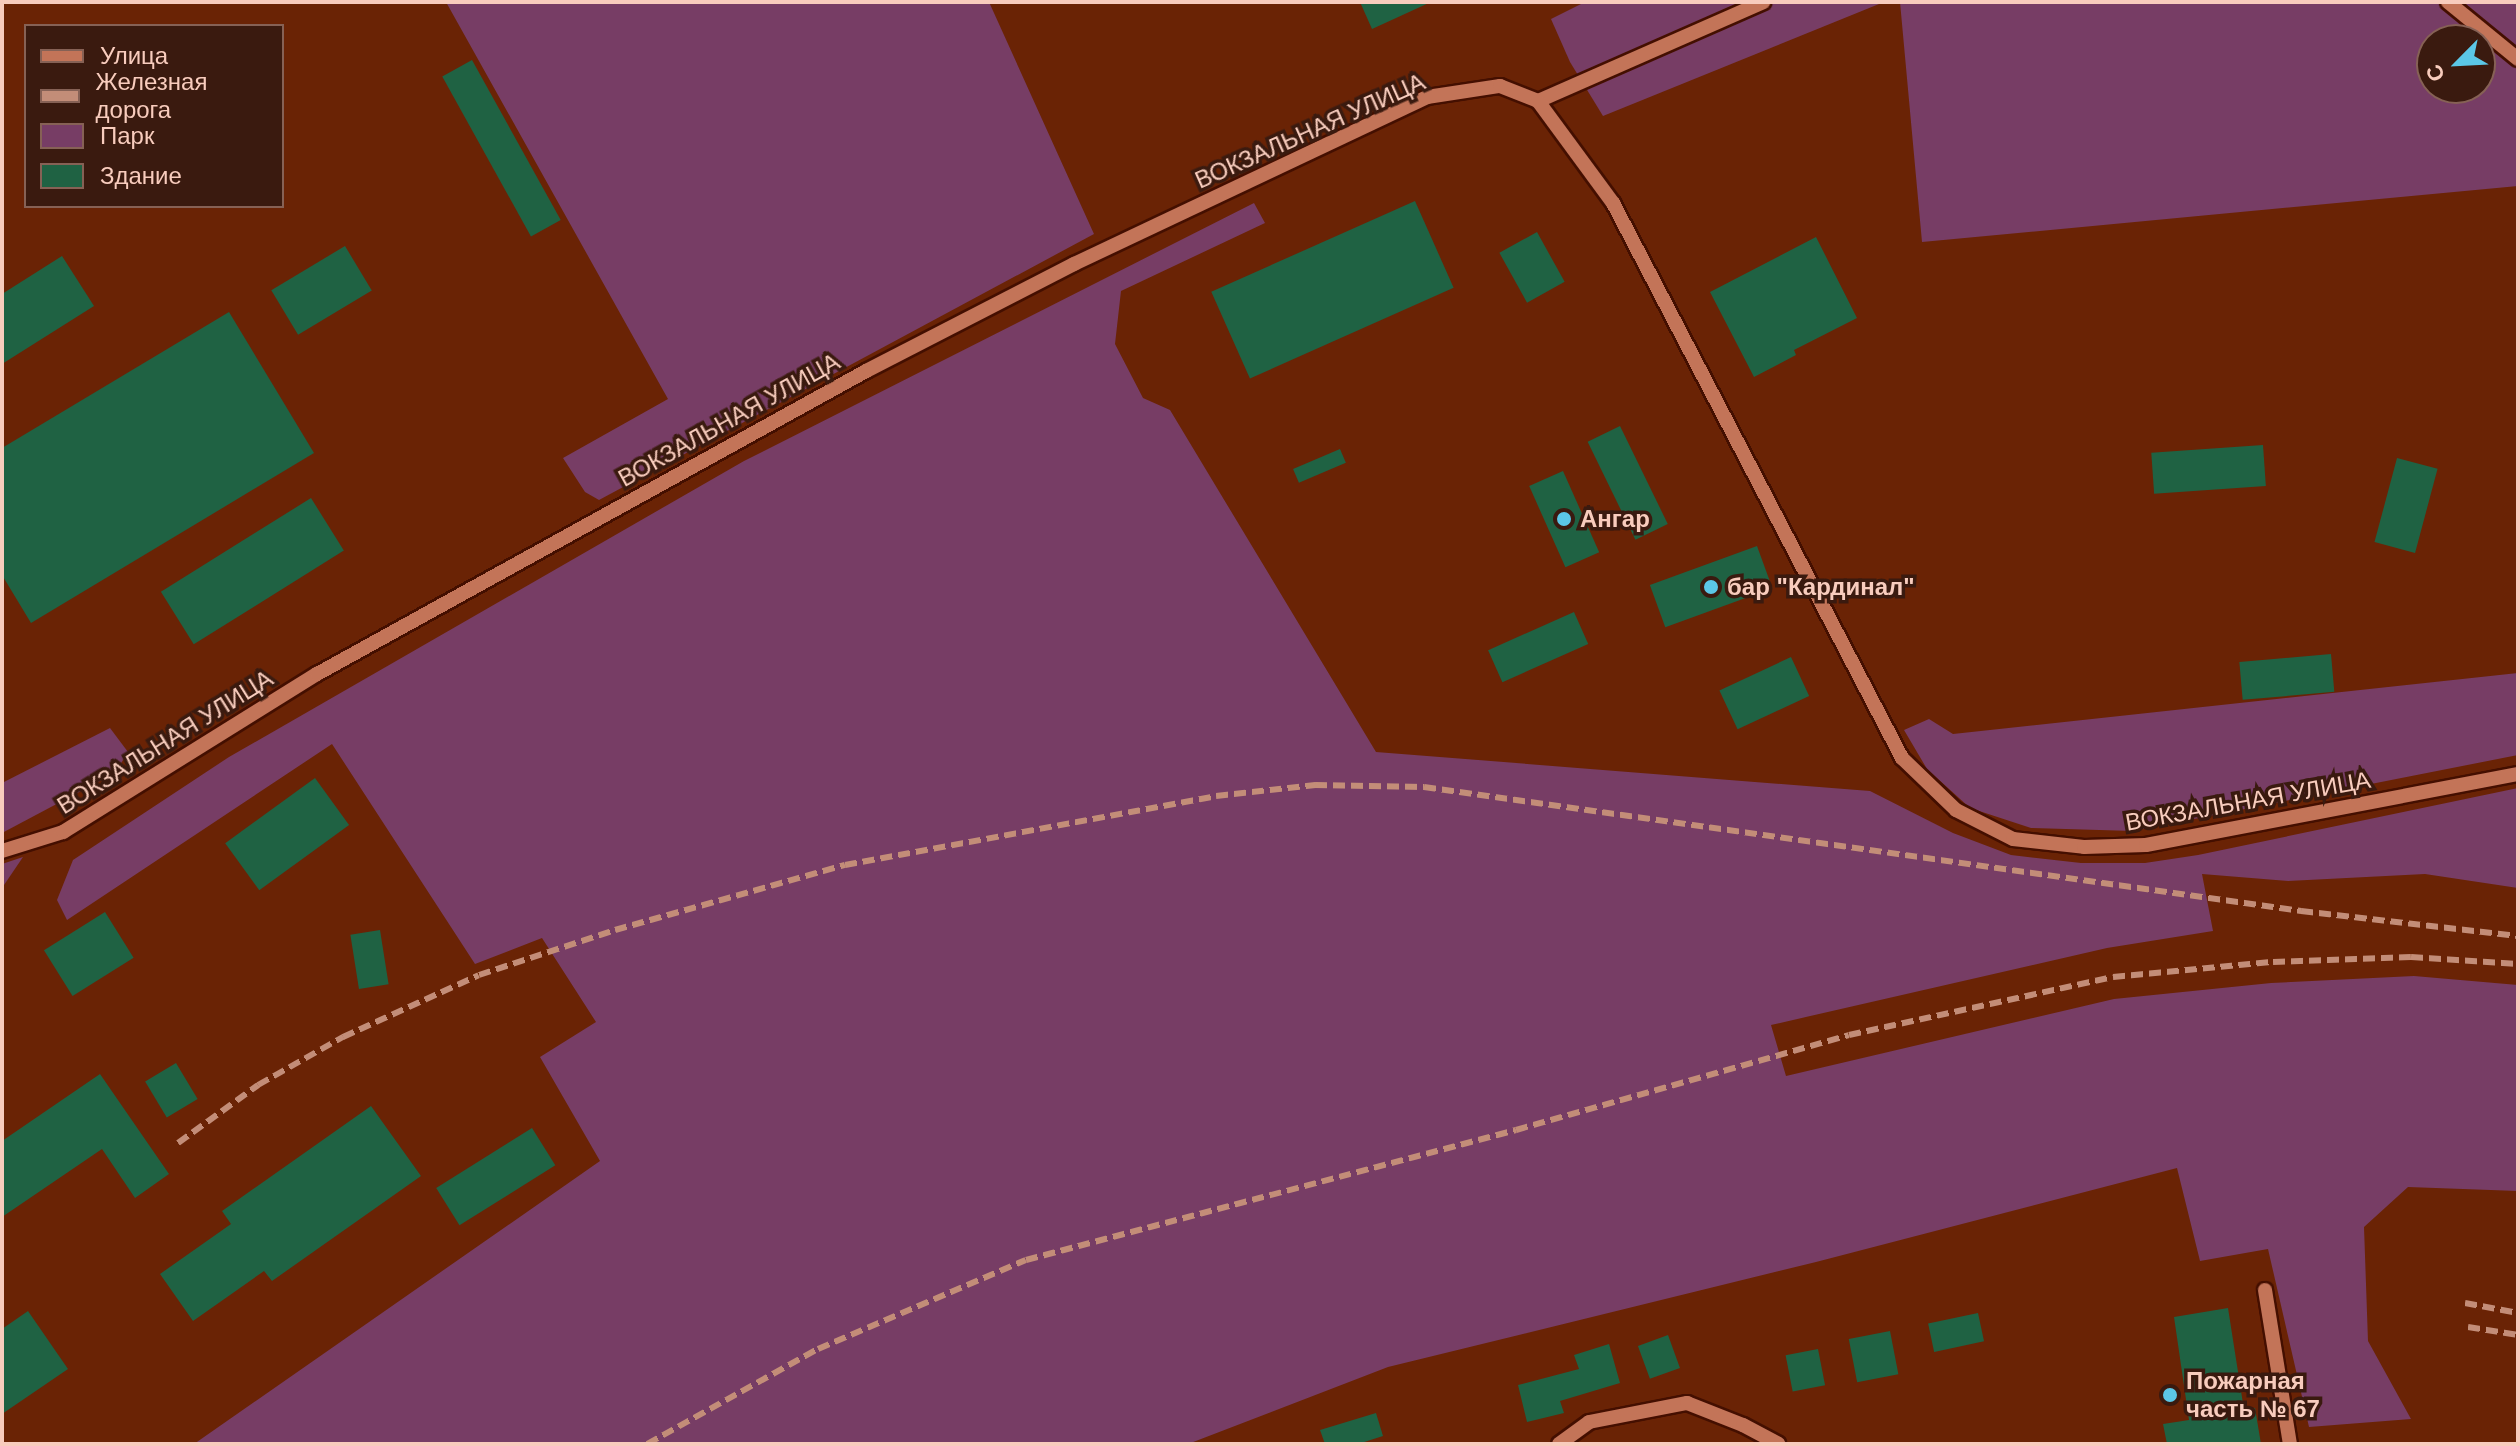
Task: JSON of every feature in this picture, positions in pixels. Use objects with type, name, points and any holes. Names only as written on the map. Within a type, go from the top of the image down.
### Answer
[{"type":"street","points":[[1538,101],[1763,2]]},
{"type":"street","points":[[2448,2],[2518,59]]},
{"type":"street","name":"ВОКЗАЛЬНАЯ УЛИЦА","points":[[2,851],[63,832],[317,674],[866,371],[1074,264],[1427,97],[1500,86],[1538,101],[1613,203],[1902,758],[1956,810],[2013,839],[2084,847],[2146,845],[2518,774]]},
{"type":"street","points":[[2265,1290],[2290,1444]]},
{"type":"street","points":[[1559,1444],[1589,1422],[1687,1403],[1743,1425],[1778,1444]]},
{"type":"green space","points":[[446,2],[989,2],[1094,234],[599,500],[585,492],[563,458],[668,399]]},
{"type":"green space","points":[[1585,2],[1884,2],[1603,116],[1570,62],[1551,19]]},
{"type":"green space","points":[[1900,2],[2518,2],[2518,186],[1922,242]]},
{"type":"green space","points":[[1254,203],[1265,223],[1121,291],[1115,344],[1143,398],[1170,410],[1376,752],[1870,791],[1953,833],[2011,855],[2081,863],[2145,863],[2198,855],[2518,788],[2518,888],[2425,874],[2288,881],[2202,874],[2213,931],[2107,948],[1771,1025],[1786,1076],[2114,999],[2271,983],[2414,976],[2518,985],[2518,1191],[2408,1187],[2364,1227],[2368,1341],[2411,1419],[2309,1427],[2268,1249],[2200,1261],[2177,1168],[1816,1262],[1388,1367],[1188,1444],[194,1444],[600,1161],[540,1057],[596,1022],[542,938],[475,964],[332,744],[67,920],[57,900],[73,860],[229,757],[744,461]]},
{"type":"green space","points":[[2518,673],[2518,755],[2133,831],[2031,828],[1970,808],[1927,769],[1904,730],[1929,719],[1953,734]]},
{"type":"green space","points":[[110,728],[128,752],[115,773],[2,833],[2,783]]},
{"type":"green space","points":[[23,857],[2,888],[2,864]]},
{"type":"building","points":[[1360,2],[1431,2],[1372,29]]},
{"type":"building","points":[[472,60],[561,220],[531,237],[442,76]]},
{"type":"building","points":[[1415,201],[1454,288],[1250,378],[1211,292]]},
{"type":"building","points":[[1537,232],[1565,282],[1527,303],[1499,253]]},
{"type":"building","points":[[1816,237],[1857,318],[1794,350],[1796,355],[1754,377],[1710,292]]},
{"type":"building","points":[[345,246],[372,291],[298,335],[271,290]]},
{"type":"building","points":[[62,256],[94,306],[2,364],[2,294]]},
{"type":"building","points":[[229,312],[314,453],[31,623],[2,575],[2,448]]},
{"type":"building","points":[[1620,426],[1668,524],[1635,540],[1588,442]]},
{"type":"building","points":[[2263,445],[2266,486],[2154,494],[2151,453]]},
{"type":"building","points":[[1340,449],[1346,463],[1299,483],[1293,469]]},
{"type":"building","points":[[2397,458],[2438,469],[2415,553],[2374,542]]},
{"type":"building","name":"Ангар","points":[[1563,471],[1599,552],[1565,567],[1529,486]]},
{"type":"building","points":[[311,498],[344,551],[194,644],[161,592]]},
{"type":"building","name":"бар \"Кардинал\"","points":[[1757,546],[1772,588],[1665,627],[1650,585]]},
{"type":"building","points":[[1574,612],[1588,644],[1502,682],[1488,650]]},
{"type":"building","points":[[2331,654],[2334,692],[2243,700],[2239,662]]},
{"type":"building","points":[[1791,657],[1809,696],[1738,729],[1719,690]]},
{"type":"building","points":[[315,778],[349,825],[259,890],[225,843]]},
{"type":"building","points":[[105,912],[134,958],[73,996],[44,950]]},
{"type":"building","points":[[380,930],[389,984],[359,989],[350,935]]},
{"type":"building","points":[[176,1063],[198,1099],[167,1118],[145,1082]]},
{"type":"building","points":[[100,1074],[169,1174],[135,1198],[102,1149],[2,1217],[2,1141]]},
{"type":"building","points":[[371,1106],[421,1176],[272,1281],[264,1271],[193,1321],[160,1274],[231,1224],[222,1211]]},
{"type":"building","points":[[532,1128],[555,1165],[459,1225],[436,1188]]},
{"type":"building","points":[[2228,1308],[2244,1410],[2255,1408],[2261,1444],[2167,1444],[2163,1424],[2189,1420],[2174,1317]]},
{"type":"building","points":[[28,1311],[68,1369],[2,1414],[2,1329]]},
{"type":"building","points":[[1978,1313],[1984,1341],[1934,1352],[1928,1324]]},
{"type":"building","points":[[1890,1331],[1898,1374],[1857,1382],[1849,1339]]},
{"type":"building","points":[[1668,1335],[1680,1368],[1650,1379],[1638,1346]]},
{"type":"building","points":[[1609,1344],[1620,1383],[1560,1401],[1564,1413],[1527,1422],[1518,1385],[1579,1369],[1574,1355]]},
{"type":"building","points":[[1818,1349],[1825,1385],[1793,1392],[1786,1355]]},
{"type":"building","points":[[1376,1413],[1383,1436],[1358,1444],[1325,1444],[1320,1430]]},
{"type":"railway","points":[[178,1143],[258,1085],[343,1037],[479,975],[615,930],[845,865],[1216,796],[1315,785],[1424,787],[2301,911],[2518,936]]},
{"type":"railway","points":[[647,1444],[818,1349],[1026,1260],[1516,1130],[1849,1035],[2113,977],[2273,962],[2411,957],[2518,964]]},
{"type":"railway","points":[[2465,1303],[2518,1313]]},
{"type":"railway","points":[[2468,1327],[2518,1335]]},
{"type":"place","name":"Ангар","points":[[1564,519]]},
{"type":"place","name":"бар \"Кардинал\"","points":[[1711,587]]},
{"type":"place","name":"Пожарная часть № 67","points":[[2170,1395]]}]
